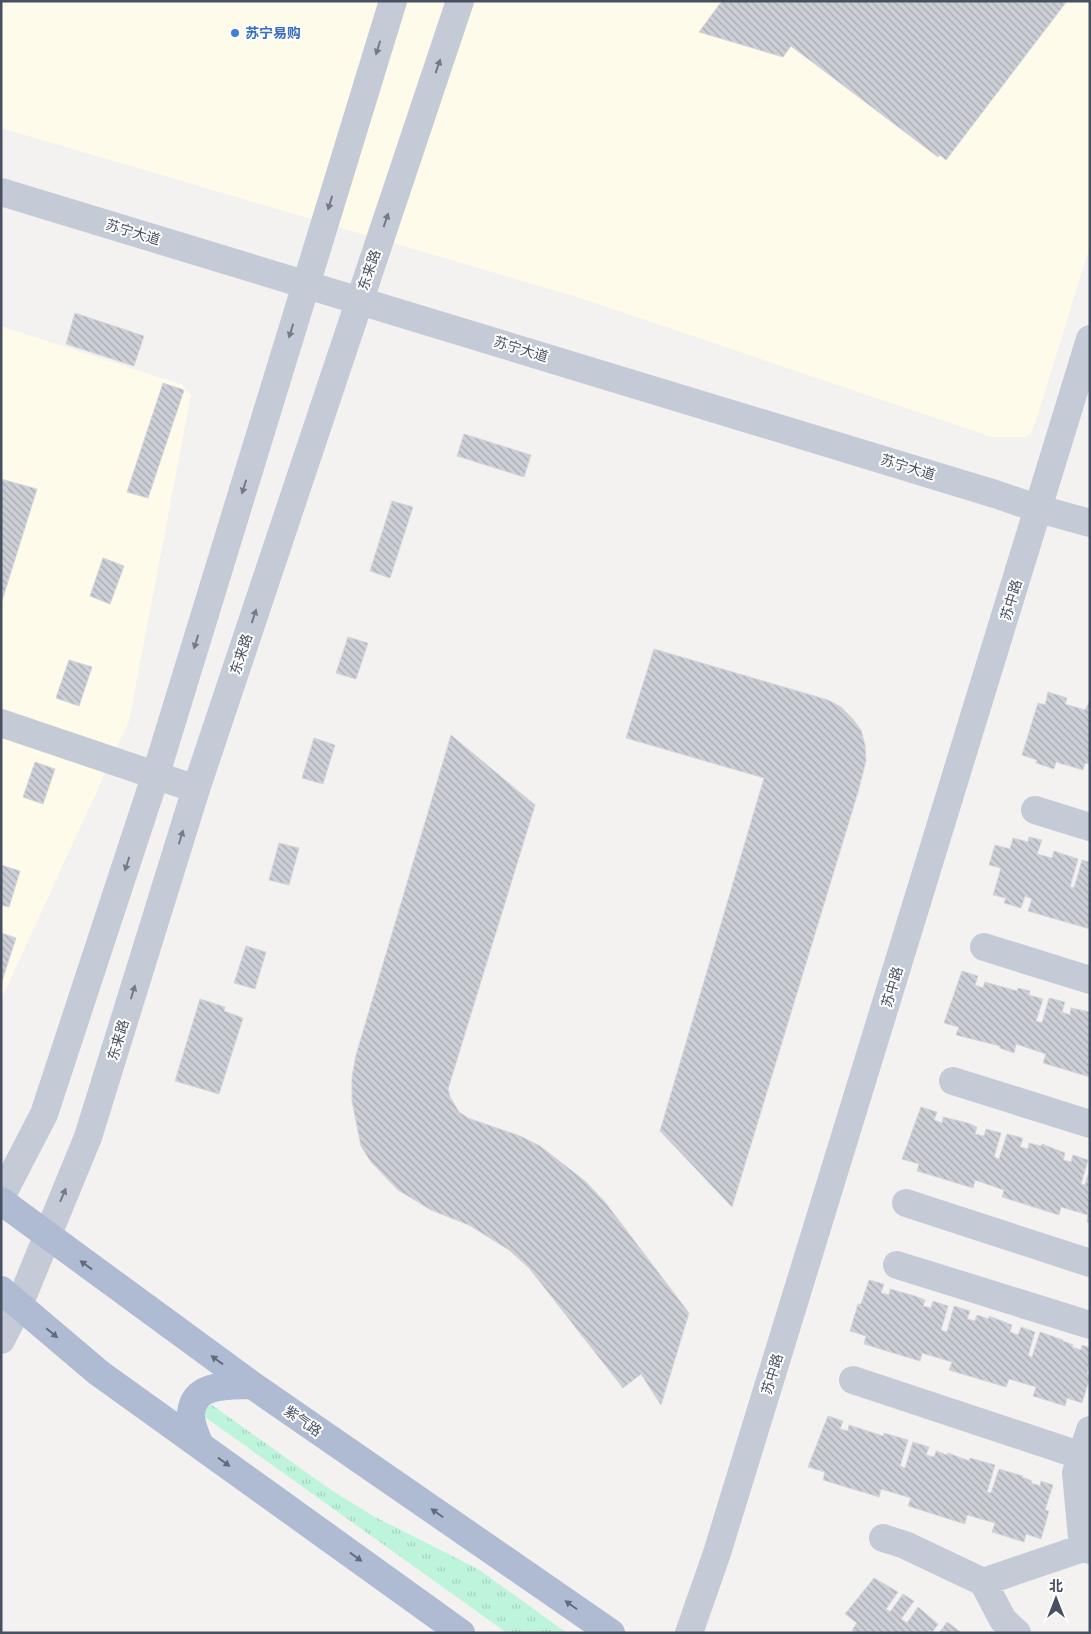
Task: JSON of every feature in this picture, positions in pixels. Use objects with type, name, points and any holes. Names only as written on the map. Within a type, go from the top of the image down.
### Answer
[{"type":"main road","name":"紫气路","points":[[1,1201],[46,1236],[252,1385],[611,1633]]},
{"type":"main road","points":[[10,1298],[99,1372],[461,1633]]},
{"type":"main road","points":[[198,1444],[191,1413],[197,1396],[215,1386],[252,1385]]},
{"type":"street","points":[[1,1197],[44,1114],[155,777],[393,1]]},
{"type":"street","name":"东来路","points":[[1,1340],[10,1298],[46,1236],[88,1137],[196,789],[460,1]]},
{"type":"street","name":"苏宁大道","points":[[1,192],[995,494],[1039,510],[1090,523]]},
{"type":"street","name":"苏中路","points":[[689,1633],[717,1553],[1090,339]]},
{"type":"street","points":[[1,723],[155,777],[196,789]]},
{"type":"street","points":[[1035,810],[1090,826]]},
{"type":"street","points":[[984,946],[1090,980]]},
{"type":"street","points":[[953,1081],[1090,1124]]},
{"type":"street","points":[[906,1203],[1090,1263]]},
{"type":"street","points":[[897,1265],[1090,1325]]},
{"type":"street","points":[[853,1380],[1082,1456]]},
{"type":"street","points":[[983,1582],[1086,1549],[1076,1474],[1090,1430]]},
{"type":"street","points":[[883,1538],[905,1545],[983,1582],[1002,1620],[1017,1633]]},
{"type":"shaded area","points":[[1,1],[1090,1],[1090,246],[1033,430],[1026,437],[992,437],[577,297],[1,128]]},
{"type":"shaded area","points":[[1,326],[183,385],[191,395],[129,721],[1,1000]]},
{"type":"green space","points":[[212,1405],[331,1490],[375,1517],[478,1569],[567,1633],[507,1633],[205,1417],[205,1407]]},
{"type":"building","points":[[722,1],[1067,1],[946,160],[940,155],[938,157],[791,46],[783,57],[699,32]]},
{"type":"building","points":[[75,313],[144,336],[134,366],[66,344]]},
{"type":"building","points":[[163,383],[184,390],[148,498],[127,492]]},
{"type":"building","points":[[464,434],[531,455],[524,477],[457,456]]},
{"type":"building","points":[[1,479],[37,489],[1,604]]},
{"type":"building","points":[[392,501],[413,507],[390,578],[370,571]]},
{"type":"building","points":[[103,558],[124,566],[110,604],[90,596]]},
{"type":"building","points":[[348,637],[368,643],[356,679],[336,673]]},
{"type":"building","points":[[654,649],[828,700],[841,707],[852,718],[861,730],[865,745],[866,761],[858,792],[732,1207],[660,1131],[764,778],[626,738]]},
{"type":"building","points":[[69,660],[92,667],[79,706],[56,698]]},
{"type":"building","points":[[1048,692],[1067,698],[1065,704],[1085,710],[1090,701],[1090,764],[1085,763],[1083,770],[1056,762],[1054,769],[1036,763],[1037,760],[1022,755],[1038,703],[1045,705]]},
{"type":"building","points":[[451,735],[535,805],[448,1089],[450,1097],[459,1112],[468,1118],[520,1136],[540,1146],[585,1181],[605,1202],[689,1313],[661,1405],[641,1374],[623,1388],[529,1268],[509,1250],[469,1225],[431,1210],[398,1190],[371,1162],[361,1146],[352,1101],[352,1077],[356,1055]]},
{"type":"building","points":[[314,738],[335,745],[323,784],[302,778]]},
{"type":"building","points":[[35,762],[55,769],[43,804],[23,797]]},
{"type":"building","points":[[1029,837],[1042,840],[1037,854],[1052,858],[1054,851],[1078,859],[1070,887],[1074,888],[1082,860],[1090,862],[1090,929],[1028,911],[1032,899],[1025,896],[1021,908],[1004,903],[1006,898],[993,895],[1001,868],[989,865],[995,845],[1010,849],[1013,838],[1028,842]]},
{"type":"building","points":[[279,843],[299,848],[289,885],[269,880]]},
{"type":"building","points":[[1,865],[20,871],[9,907],[1,905]]},
{"type":"building","points":[[1,933],[16,938],[1,984]]},
{"type":"building","points":[[246,946],[266,952],[255,989],[234,983]]},
{"type":"building","points":[[962,971],[978,976],[975,985],[983,988],[985,982],[1017,991],[1018,988],[1030,991],[1029,995],[1043,999],[1036,1021],[1042,1023],[1049,998],[1065,1002],[1062,1012],[1070,1015],[1071,1008],[1090,1012],[1090,1077],[1043,1063],[1046,1054],[1016,1044],[1014,1053],[1000,1048],[1000,1046],[956,1035],[959,1027],[944,1023]]},
{"type":"building","points":[[200,999],[225,1007],[224,1011],[243,1018],[219,1094],[175,1081]]},
{"type":"building","points":[[921,1107],[937,1112],[934,1120],[942,1123],[943,1117],[977,1127],[975,1134],[984,1136],[986,1129],[1001,1133],[994,1157],[999,1159],[1007,1134],[1023,1138],[1020,1147],[1028,1149],[1029,1143],[1041,1146],[1042,1144],[1065,1153],[1063,1160],[1071,1162],[1073,1155],[1088,1160],[1081,1184],[1085,1185],[1090,1169],[1090,1223],[1087,1222],[1088,1215],[1061,1207],[1059,1215],[1002,1197],[1004,1190],[975,1180],[973,1188],[917,1171],[919,1164],[902,1159]]},
{"type":"building","points":[[869,1280],[884,1284],[881,1293],[889,1295],[890,1289],[925,1300],[923,1306],[931,1308],[933,1301],[948,1306],[941,1330],[947,1332],[954,1306],[970,1311],[967,1319],[975,1321],[977,1315],[989,1319],[989,1316],[1012,1325],[1010,1332],[1018,1335],[1021,1327],[1035,1332],[1028,1356],[1032,1357],[1040,1332],[1063,1340],[1073,1345],[1072,1347],[1081,1350],[1082,1345],[1090,1348],[1090,1363],[1087,1373],[1090,1377],[1082,1403],[1067,1398],[1065,1406],[1033,1396],[1036,1387],[1009,1379],[1006,1387],[949,1370],[952,1362],[922,1353],[920,1361],[864,1344],[866,1336],[850,1331],[858,1304],[861,1304]]},
{"type":"building","points":[[828,1416],[843,1421],[840,1429],[848,1431],[849,1425],[883,1436],[884,1433],[908,1440],[900,1466],[905,1468],[913,1442],[929,1447],[926,1455],[934,1457],[936,1451],[947,1455],[948,1453],[969,1461],[970,1458],[995,1465],[987,1492],[991,1493],[999,1469],[1023,1476],[1032,1481],[1031,1483],[1040,1486],[1041,1481],[1053,1485],[1045,1510],[1049,1511],[1041,1539],[1026,1534],[1024,1542],[992,1532],[995,1523],[967,1515],[965,1524],[908,1506],[911,1498],[881,1489],[879,1497],[823,1480],[825,1472],[808,1467]]},
{"type":"building","points":[[874,1578],[898,1592],[886,1609],[890,1612],[903,1594],[914,1601],[901,1619],[907,1623],[918,1607],[938,1624],[932,1633],[856,1633],[852,1630],[857,1623],[845,1614]]},
{"type":"building","points":[[947,1622],[962,1633],[939,1633]]},
{"type":"place","name":"苏宁易购","points":[[235,33]]}]
